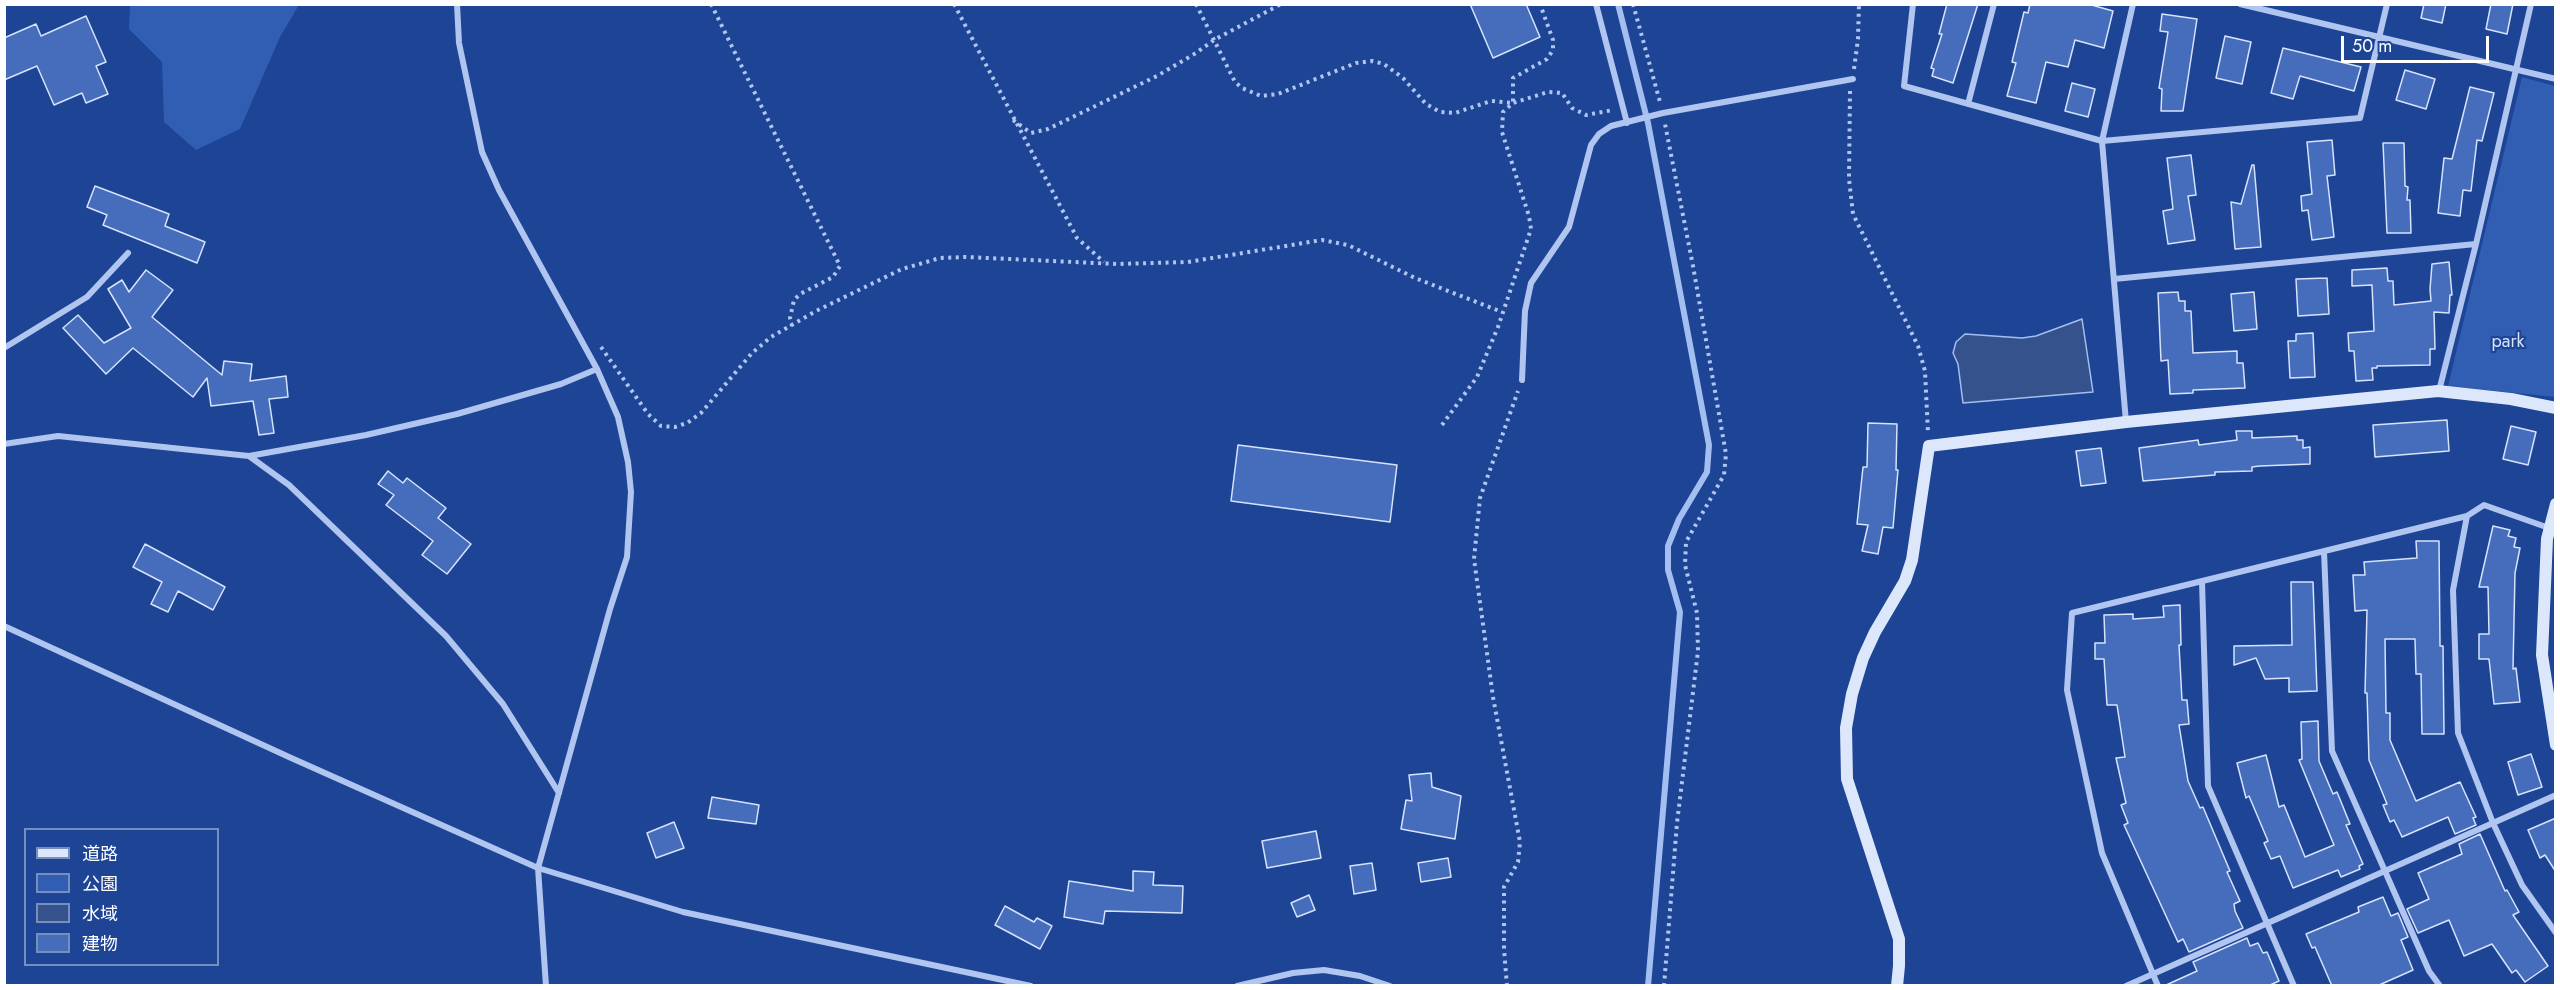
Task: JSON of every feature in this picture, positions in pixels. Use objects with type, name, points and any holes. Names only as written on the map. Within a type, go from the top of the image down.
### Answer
[{"type":"street","points":[[457,4],[459,43],[482,152],[499,190],[597,369],[618,417],[628,462],[631,492],[627,556],[610,609],[538,868],[546,986]]},
{"type":"street","points":[[1596,4],[1627,123]]},
{"type":"street","points":[[1913,4],[1904,86],[2102,141],[2360,118],[2387,4]]},
{"type":"street","points":[[1968,104],[1994,4]]},
{"type":"street","points":[[2126,422],[2102,141],[2133,4]]},
{"type":"street","points":[[2438,391],[2476,244],[2531,4]]},
{"type":"street","points":[[2243,5],[2556,79]]},
{"type":"street","points":[[1522,380],[1525,310],[1531,283],[1569,227],[1592,145],[1599,134],[1611,126],[1663,114],[1853,79]]},
{"type":"street","points":[[2114,279],[2476,244]]},
{"type":"street","points":[[4,348],[87,297],[128,253]]},
{"type":"street","points":[[4,444],[58,436],[249,456],[366,435],[458,414],[561,384],[597,369]]},
{"type":"street","points":[[1897,986],[1899,939],[1847,779],[1846,728],[1852,694],[1863,658],[1875,632],[1905,581],[1912,560],[1929,446],[2126,422],[2438,391],[2511,399],[2556,408]]},
{"type":"street","points":[[249,456],[289,485],[446,636],[503,704],[559,793]]},
{"type":"street","points":[[2556,504],[2549,528],[2544,579],[2542,655],[2556,745]]},
{"type":"street","points":[[2158,986],[2102,853],[2067,690],[2072,613],[2467,516],[2484,506],[2549,528]]},
{"type":"street","points":[[2467,516],[2453,590],[2458,733],[2493,824],[2522,885],[2556,933]]},
{"type":"street","points":[[2324,551],[2332,751],[2429,971],[2440,986]]},
{"type":"street","points":[[2202,581],[2208,786],[2294,986]]},
{"type":"street","points":[[4,626],[538,868],[683,912],[1031,986]]},
{"type":"street","points":[[2126,986],[2556,795]]},
{"type":"street","points":[[1237,986],[1293,973],[1324,970],[1360,976],[1390,986]]},
{"type":"path","points":[[711,4],[840,266],[833,277],[800,294],[794,300],[790,318],[792,326]]},
{"type":"path","points":[[954,4],[1077,238],[1104,263]]},
{"type":"path","points":[[1196,4],[1234,82],[1261,96],[1278,94],[1356,63],[1372,61],[1384,64],[1403,78],[1426,104],[1440,112],[1455,113],[1491,101],[1513,103],[1548,92],[1562,93],[1572,108],[1586,115],[1623,108]]},
{"type":"path","points":[[1013,120],[1031,133],[1048,129],[1156,76],[1214,40],[1281,4]]},
{"type":"path","points":[[1442,425],[1477,377],[1531,230],[1529,216],[1502,132],[1503,112],[1513,103],[1513,78],[1547,59],[1554,50],[1553,40],[1540,4]]},
{"type":"path","points":[[1634,4],[1663,114],[1693,266],[1726,454],[1724,475],[1686,542],[1685,565],[1697,613],[1698,651],[1677,823],[1664,986]]},
{"type":"path","points":[[1859,4],[1858,39],[1849,93],[1849,179],[1853,214],[1918,346],[1925,371],[1929,446]]},
{"type":"path","points":[[580,339],[594,341],[602,347],[648,414],[661,426],[675,428],[701,413],[752,353],[771,337],[902,269],[940,258],[1104,263],[1188,262],[1322,240],[1348,245],[1415,278],[1502,312]]},
{"type":"path","points":[[1507,986],[1504,949],[1504,887],[1518,862],[1520,842],[1493,696],[1474,559],[1480,498],[1522,380]]},
{"type":"green space","points":[[130,4],[299,5],[280,37],[240,129],[196,150],[164,122],[162,62],[129,29]]},
{"type":"green space","name":"park","points":[[2522,77],[2555,86],[2555,397],[2448,386]]},
{"type":"water","points":[[2082,319],[2093,392],[1963,403],[1958,364],[1953,353],[1956,342],[1965,334],[2022,338],[2036,336]]},
{"type":"building","points":[[1470,4],[1526,4],[1540,37],[1493,58]]},
{"type":"building","points":[[1947,4],[1978,4],[1953,83],[1932,76],[1934,69],[1931,68],[1942,34],[1939,34]]},
{"type":"building","points":[[2030,4],[2088,4],[2113,11],[2104,48],[2075,40],[2068,67],[2046,62],[2036,103],[2007,96],[2016,63],[2012,62],[2024,12],[2028,13]]},
{"type":"building","points":[[2424,4],[2446,4],[2442,23],[2421,18]]},
{"type":"building","points":[[2491,4],[2513,4],[2507,34],[2486,29]]},
{"type":"building","points":[[2162,14],[2197,19],[2183,111],[2161,111],[2162,89],[2159,88],[2168,32],[2160,31]]},
{"type":"building","points":[[86,16],[106,62],[96,66],[108,94],[86,103],[82,93],[54,105],[37,66],[4,80],[4,38],[36,24],[41,36]]},
{"type":"building","points":[[2225,36],[2251,42],[2242,84],[2216,78]]},
{"type":"building","points":[[2283,48],[2361,67],[2354,91],[2300,76],[2293,99],[2271,93]]},
{"type":"building","points":[[2405,70],[2435,79],[2426,109],[2396,100]]},
{"type":"building","points":[[2072,83],[2095,89],[2088,117],[2065,111]]},
{"type":"building","points":[[2470,87],[2494,93],[2482,141],[2477,140],[2471,191],[2463,190],[2460,216],[2438,213],[2444,158],[2452,159]]},
{"type":"building","points":[[2332,140],[2335,175],[2327,176],[2334,237],[2312,240],[2308,210],[2302,211],[2301,196],[2312,194],[2307,142]]},
{"type":"building","points":[[2383,143],[2404,143],[2405,186],[2408,187],[2407,200],[2410,200],[2411,233],[2387,233]]},
{"type":"building","points":[[2191,155],[2196,195],[2188,196],[2195,240],[2168,244],[2163,211],[2173,209],[2167,158]]},
{"type":"building","points":[[2252,165],[2254,165],[2261,247],[2235,249],[2231,202],[2241,204]]},
{"type":"building","points":[[95,186],[169,214],[165,226],[205,242],[197,263],[103,225],[107,215],[87,207]]},
{"type":"building","points":[[2449,262],[2452,295],[2450,295],[2449,313],[2434,312],[2435,349],[2430,349],[2430,365],[2377,366],[2377,368],[2372,368],[2373,380],[2356,381],[2354,351],[2349,351],[2348,333],[2374,331],[2372,285],[2352,286],[2352,270],[2387,268],[2388,281],[2393,281],[2394,305],[2431,301],[2432,264]]},
{"type":"building","points":[[146,270],[173,290],[152,317],[222,375],[224,361],[252,364],[250,381],[286,376],[288,397],[269,399],[274,433],[259,435],[253,401],[211,406],[207,378],[193,397],[133,348],[106,374],[63,328],[78,315],[104,343],[131,328],[108,289],[122,280],[129,292]]},
{"type":"building","points":[[2327,278],[2329,314],[2298,316],[2296,279]]},
{"type":"building","points":[[2178,292],[2179,301],[2185,301],[2185,311],[2191,311],[2193,353],[2237,351],[2237,363],[2243,363],[2245,388],[2193,390],[2193,393],[2170,394],[2168,360],[2161,361],[2158,293]]},
{"type":"building","points":[[2254,292],[2257,329],[2234,331],[2231,294]]},
{"type":"building","points":[[2313,333],[2315,377],[2290,378],[2288,341],[2296,341],[2296,334]]},
{"type":"building","points":[[2447,420],[2449,451],[2375,457],[2373,425]]},
{"type":"building","points":[[1868,423],[1897,424],[1896,470],[1898,470],[1893,528],[1883,527],[1878,554],[1862,551],[1868,525],[1857,524],[1863,467],[1867,467]]},
{"type":"building","points":[[2511,426],[2536,432],[2528,465],[2503,459]]},
{"type":"building","points":[[2236,431],[2252,431],[2252,438],[2297,436],[2297,440],[2303,440],[2303,448],[2310,447],[2310,464],[2260,466],[2252,467],[2252,471],[2215,472],[2215,475],[2143,481],[2139,448],[2198,440],[2199,445],[2237,440]]},
{"type":"building","points":[[1238,445],[1397,465],[1390,522],[1231,501]]},
{"type":"building","points":[[2101,448],[2106,483],[2081,486],[2076,451]]},
{"type":"building","points":[[388,471],[403,483],[407,478],[446,508],[438,518],[471,544],[447,574],[422,555],[433,541],[386,505],[394,495],[378,484]]},
{"type":"building","points":[[2493,526],[2510,530],[2508,536],[2516,538],[2514,547],[2520,548],[2515,573],[2513,669],[2516,668],[2520,702],[2494,704],[2489,659],[2479,659],[2479,634],[2489,634],[2488,587],[2479,587]]},
{"type":"building","points":[[2416,541],[2439,541],[2444,734],[2422,734],[2421,674],[2416,674],[2415,639],[2385,639],[2386,713],[2390,713],[2390,740],[2416,801],[2460,782],[2476,817],[2473,818],[2476,825],[2455,834],[2448,817],[2402,837],[2394,820],[2390,822],[2383,805],[2387,804],[2369,760],[2367,693],[2365,693],[2367,610],[2355,611],[2353,575],[2365,575],[2364,562],[2417,558]]},
{"type":"building","points":[[145,544],[225,587],[213,610],[178,591],[168,612],[151,604],[162,582],[133,567]]},
{"type":"building","points":[[2291,582],[2313,582],[2317,691],[2289,692],[2289,678],[2265,679],[2256,658],[2234,665],[2234,646],[2292,645]]},
{"type":"building","points":[[2180,605],[2181,645],[2179,645],[2182,700],[2187,700],[2189,724],[2179,725],[2188,781],[2200,808],[2203,807],[2230,871],[2227,872],[2240,901],[2234,904],[2235,911],[2243,928],[2189,952],[2183,939],[2178,942],[2124,825],[2128,823],[2121,805],[2126,803],[2116,758],[2125,757],[2117,705],[2107,705],[2104,659],[2095,659],[2095,643],[2105,643],[2104,615],[2133,614],[2133,619],[2164,617],[2163,606]]},
{"type":"building","points":[[2318,721],[2319,761],[2333,794],[2337,792],[2350,824],[2346,825],[2363,864],[2359,866],[2360,869],[2341,877],[2338,870],[2293,888],[2280,856],[2271,859],[2264,843],[2268,841],[2249,796],[2246,798],[2237,763],[2266,755],[2279,807],[2284,805],[2305,857],[2334,845],[2299,760],[2302,759],[2301,722]]},
{"type":"building","points":[[2531,754],[2542,787],[2518,795],[2508,762]]},
{"type":"building","points":[[1431,773],[1432,787],[1461,796],[1455,839],[1401,829],[1406,800],[1412,801],[1409,775]]},
{"type":"building","points":[[712,797],[759,805],[756,824],[708,818]]},
{"type":"building","points":[[2556,818],[2556,872],[2545,855],[2540,858],[2528,830]]},
{"type":"building","points":[[674,822],[684,848],[656,858],[647,833]]},
{"type":"building","points":[[1316,831],[1321,858],[1267,868],[1262,841]]},
{"type":"building","points":[[2480,834],[2505,891],[2507,890],[2519,912],[2513,915],[2548,966],[2525,982],[2516,970],[2512,973],[2492,944],[2464,956],[2449,920],[2418,933],[2407,909],[2429,899],[2418,873],[2462,854],[2459,844]]},
{"type":"building","points":[[1448,858],[1451,877],[1421,882],[1418,863]]},
{"type":"building","points":[[1372,863],[1376,890],[1354,894],[1350,866]]},
{"type":"building","points":[[1133,871],[1154,872],[1153,885],[1183,886],[1182,913],[1105,911],[1103,924],[1064,917],[1069,881],[1133,891]]},
{"type":"building","points":[[1309,895],[1315,910],[1297,917],[1291,903]]},
{"type":"building","points":[[2383,897],[2391,916],[2398,913],[2408,937],[2401,940],[2413,970],[2377,986],[2332,986],[2315,947],[2312,948],[2306,934],[2359,912],[2358,907]]},
{"type":"building","points":[[1005,906],[1034,922],[1037,918],[1052,926],[1040,949],[995,925]]},
{"type":"building","points":[[2247,938],[2250,946],[2258,943],[2263,953],[2267,952],[2279,981],[2268,986],[2164,986],[2197,971],[2193,962]]},
{"type":"waterway","points":[[1618,4],[1648,123],[1709,445],[1707,472],[1679,519],[1668,546],[1668,570],[1680,612],[1648,986]]}]
